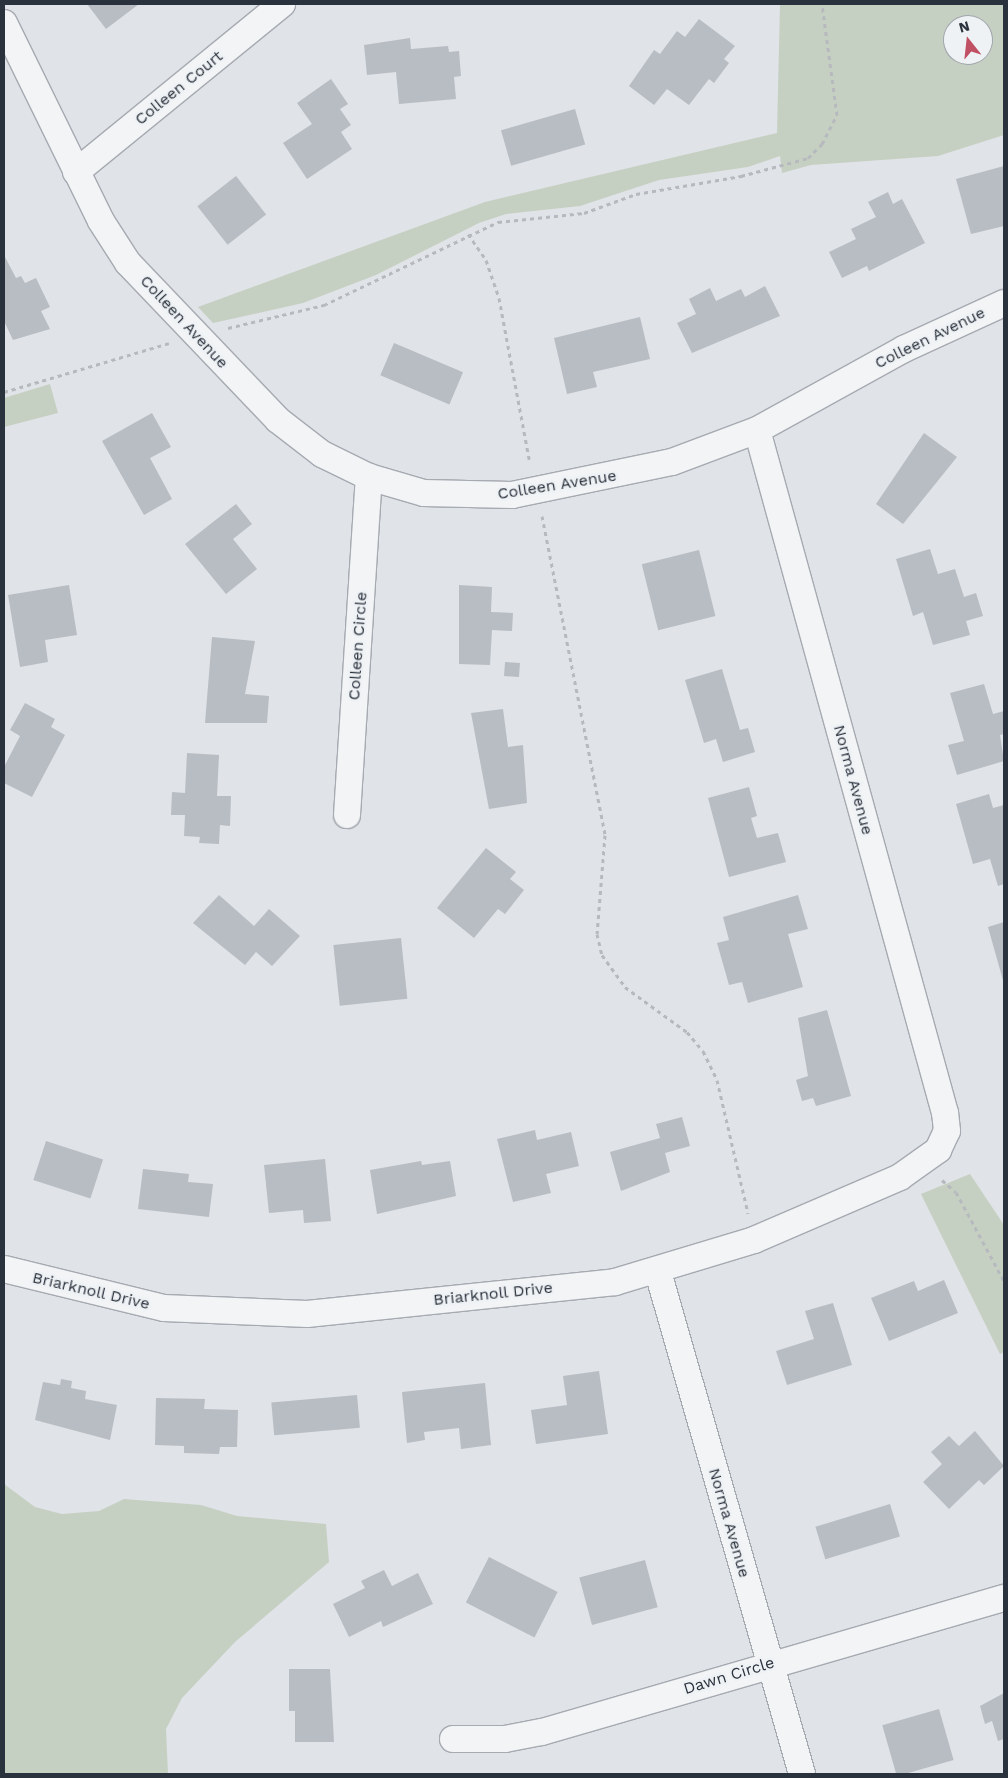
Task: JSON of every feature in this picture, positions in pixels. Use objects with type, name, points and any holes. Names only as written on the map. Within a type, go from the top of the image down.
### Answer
[{"type":"street","name":"Colleen Court","points":[[76,172],[282,4]]},
{"type":"street","name":"Colleen Avenue","points":[[4,23],[76,172],[128,263],[278,420],[322,454],[369,478],[424,493],[468,497],[535,490],[672,462],[757,430],[912,345],[1004,303]]},
{"type":"street","name":"Norma Avenue","points":[[757,430],[947,1131]]},
{"type":"street","name":"Colleen Circle","points":[[348,815],[369,478]]},
{"type":"street","name":"Briarknoll Drive","points":[[4,1269],[164,1308],[307,1314],[615,1282],[658,1272],[754,1240],[924,1163],[938,1150],[947,1131]]},
{"type":"street","name":"Norma Avenue","points":[[658,1272],[802,1774]]},
{"type":"street","name":"Dawn Circle","points":[[452,1739],[505,1739],[542,1732],[769,1664],[1004,1598]]},
{"type":"path","points":[[4,392],[196,335],[324,305],[468,234],[498,222],[584,213],[636,194],[741,176],[808,158],[822,144],[837,115],[822,4]]},
{"type":"path","points":[[468,234],[486,260],[499,298],[535,490],[605,835],[597,934],[602,955],[625,987],[688,1032],[703,1051],[717,1080],[754,1240]]},
{"type":"path","points":[[924,1163],[956,1192],[1004,1281]]},
{"type":"green space","points":[[780,4],[1004,4],[1004,135],[938,156],[811,165],[782,173],[780,156],[748,167],[659,180],[580,206],[506,214],[479,223],[376,275],[303,303],[213,323],[198,307],[485,202],[777,133]]},
{"type":"green space","points":[[50,384],[58,413],[4,427],[4,398]]},
{"type":"green space","points":[[970,1174],[1004,1225],[1004,1352],[1000,1354],[921,1194]]},
{"type":"green space","points":[[4,1484],[35,1507],[62,1514],[99,1511],[124,1499],[201,1505],[237,1516],[326,1524],[329,1562],[235,1642],[182,1698],[166,1729],[168,1774],[4,1774]]},
{"type":"building","points":[[87,4],[139,4],[106,29]]},
{"type":"building","points":[[699,19],[735,46],[724,59],[729,63],[714,83],[709,79],[689,105],[667,89],[654,105],[629,86],[654,50],[660,54],[677,31],[685,37]]},
{"type":"building","points":[[410,38],[411,49],[448,46],[449,52],[459,51],[461,76],[454,77],[456,99],[399,104],[396,72],[367,75],[364,45]]},
{"type":"building","points":[[331,79],[348,104],[340,109],[351,125],[341,132],[352,149],[307,179],[283,143],[312,124],[297,103]]},
{"type":"building","points":[[575,109],[585,145],[511,166],[501,130]]},
{"type":"building","points":[[1004,166],[1004,226],[971,234],[956,179]]},
{"type":"building","points":[[236,176],[266,215],[228,245],[197,206]]},
{"type":"building","points":[[888,192],[893,204],[902,199],[925,243],[869,271],[867,266],[842,278],[829,252],[856,239],[851,229],[876,217],[868,202]]},
{"type":"building","points":[[4,255],[16,278],[21,276],[25,283],[36,278],[50,307],[41,311],[50,329],[13,340],[4,321]]},
{"type":"building","points":[[765,286],[780,316],[692,353],[677,323],[696,314],[689,299],[710,288],[716,301],[741,289],[745,297]]},
{"type":"building","points":[[640,317],[650,359],[593,372],[597,387],[567,394],[554,338]]},
{"type":"building","points":[[394,343],[463,372],[449,405],[380,375]]},
{"type":"building","points":[[152,413],[171,447],[150,458],[172,499],[144,515],[102,441]]},
{"type":"building","points":[[924,433],[957,457],[903,524],[876,504]]},
{"type":"building","points":[[236,504],[252,524],[233,539],[257,569],[226,594],[185,544]]},
{"type":"building","points":[[930,549],[938,574],[955,569],[964,597],[976,593],[983,616],[966,621],[970,635],[933,645],[923,612],[913,616],[896,559]]},
{"type":"building","points":[[699,550],[715,616],[658,630],[642,564]]},
{"type":"building","points":[[69,585],[77,635],[45,640],[48,662],[20,667],[8,595]]},
{"type":"building","points":[[459,585],[492,587],[491,612],[513,613],[512,631],[492,630],[490,665],[459,664]]},
{"type":"building","points":[[212,637],[255,641],[245,694],[269,696],[267,723],[205,723]]},
{"type":"building","points":[[505,662],[520,663],[519,677],[504,676]]},
{"type":"building","points":[[722,669],[740,730],[748,728],[755,752],[723,762],[716,739],[704,743],[685,680]]},
{"type":"building","points":[[984,684],[993,714],[1004,711],[1004,734],[1000,735],[1004,761],[957,775],[948,745],[964,741],[950,693]]},
{"type":"building","points":[[25,703],[55,719],[51,727],[65,735],[32,797],[4,783],[4,767],[20,736],[10,730]]},
{"type":"building","points":[[503,709],[508,747],[523,745],[527,803],[489,809],[471,713]]},
{"type":"building","points":[[187,753],[219,755],[217,796],[231,796],[230,826],[220,825],[219,844],[199,843],[200,837],[184,836],[185,815],[171,815],[172,792],[185,793]]},
{"type":"building","points":[[749,787],[757,816],[751,818],[757,838],[778,833],[786,862],[729,877],[708,798]]},
{"type":"building","points":[[989,794],[993,808],[1004,805],[1004,884],[998,886],[990,859],[973,864],[956,804]]},
{"type":"building","points":[[486,848],[516,872],[510,879],[524,890],[505,914],[498,909],[474,938],[437,908]]},
{"type":"building","points":[[219,895],[254,926],[269,909],[300,936],[272,966],[256,952],[245,965],[193,923]]},
{"type":"building","points":[[798,895],[808,929],[788,934],[803,987],[748,1003],[742,982],[729,985],[717,943],[729,940],[723,917]]},
{"type":"building","points":[[1004,922],[1004,984],[988,927]]},
{"type":"building","points":[[401,938],[407,999],[340,1006],[333,945]]},
{"type":"building","points":[[827,1010],[851,1096],[816,1106],[813,1098],[802,1101],[796,1080],[808,1076],[798,1018]]},
{"type":"building","points":[[682,1117],[690,1146],[665,1153],[670,1172],[621,1191],[610,1152],[660,1138],[656,1124]]},
{"type":"building","points":[[535,1130],[537,1140],[571,1132],[579,1166],[546,1174],[551,1193],[513,1202],[497,1139]]},
{"type":"building","points":[[46,1141],[103,1160],[90,1199],[33,1180]]},
{"type":"building","points":[[325,1159],[331,1221],[304,1223],[303,1210],[269,1213],[264,1165]]},
{"type":"building","points":[[421,1161],[422,1165],[450,1161],[456,1196],[377,1214],[370,1170]]},
{"type":"building","points":[[143,1169],[189,1174],[188,1182],[213,1184],[209,1217],[138,1209]]},
{"type":"building","points":[[944,1280],[958,1313],[889,1341],[871,1298],[914,1281],[918,1291]]},
{"type":"building","points":[[833,1303],[852,1365],[787,1385],[776,1351],[814,1339],[805,1311]]},
{"type":"building","points":[[599,1371],[608,1434],[536,1444],[531,1410],[567,1405],[563,1376]]},
{"type":"building","points":[[61,1379],[72,1381],[71,1388],[86,1391],[85,1399],[117,1405],[110,1440],[35,1420],[43,1382],[60,1385]]},
{"type":"building","points":[[485,1383],[491,1445],[461,1449],[459,1428],[424,1432],[425,1440],[407,1443],[402,1392]]},
{"type":"building","points":[[357,1395],[360,1428],[274,1435],[271,1402]]},
{"type":"building","points":[[156,1398],[205,1399],[204,1409],[238,1410],[237,1447],[220,1447],[219,1454],[184,1453],[184,1446],[155,1445]]},
{"type":"building","points":[[975,1431],[1004,1466],[984,1485],[979,1480],[949,1509],[923,1482],[942,1464],[931,1452],[949,1436],[959,1446]]},
{"type":"building","points":[[890,1504],[900,1537],[825,1559],[815,1527]]},
{"type":"building","points":[[489,1557],[558,1592],[534,1637],[466,1602]]},
{"type":"building","points":[[645,1560],[658,1607],[592,1625],[579,1578]]},
{"type":"building","points":[[384,1570],[392,1586],[418,1573],[433,1604],[383,1627],[381,1621],[349,1637],[333,1604],[365,1588],[361,1581]]},
{"type":"building","points":[[289,1669],[330,1669],[334,1742],[295,1742],[295,1711],[289,1711]]},
{"type":"building","points":[[1004,1693],[1004,1739],[998,1741],[992,1721],[985,1724],[980,1706]]},
{"type":"building","points":[[939,1709],[954,1760],[905,1774],[896,1774],[882,1725]]}]
